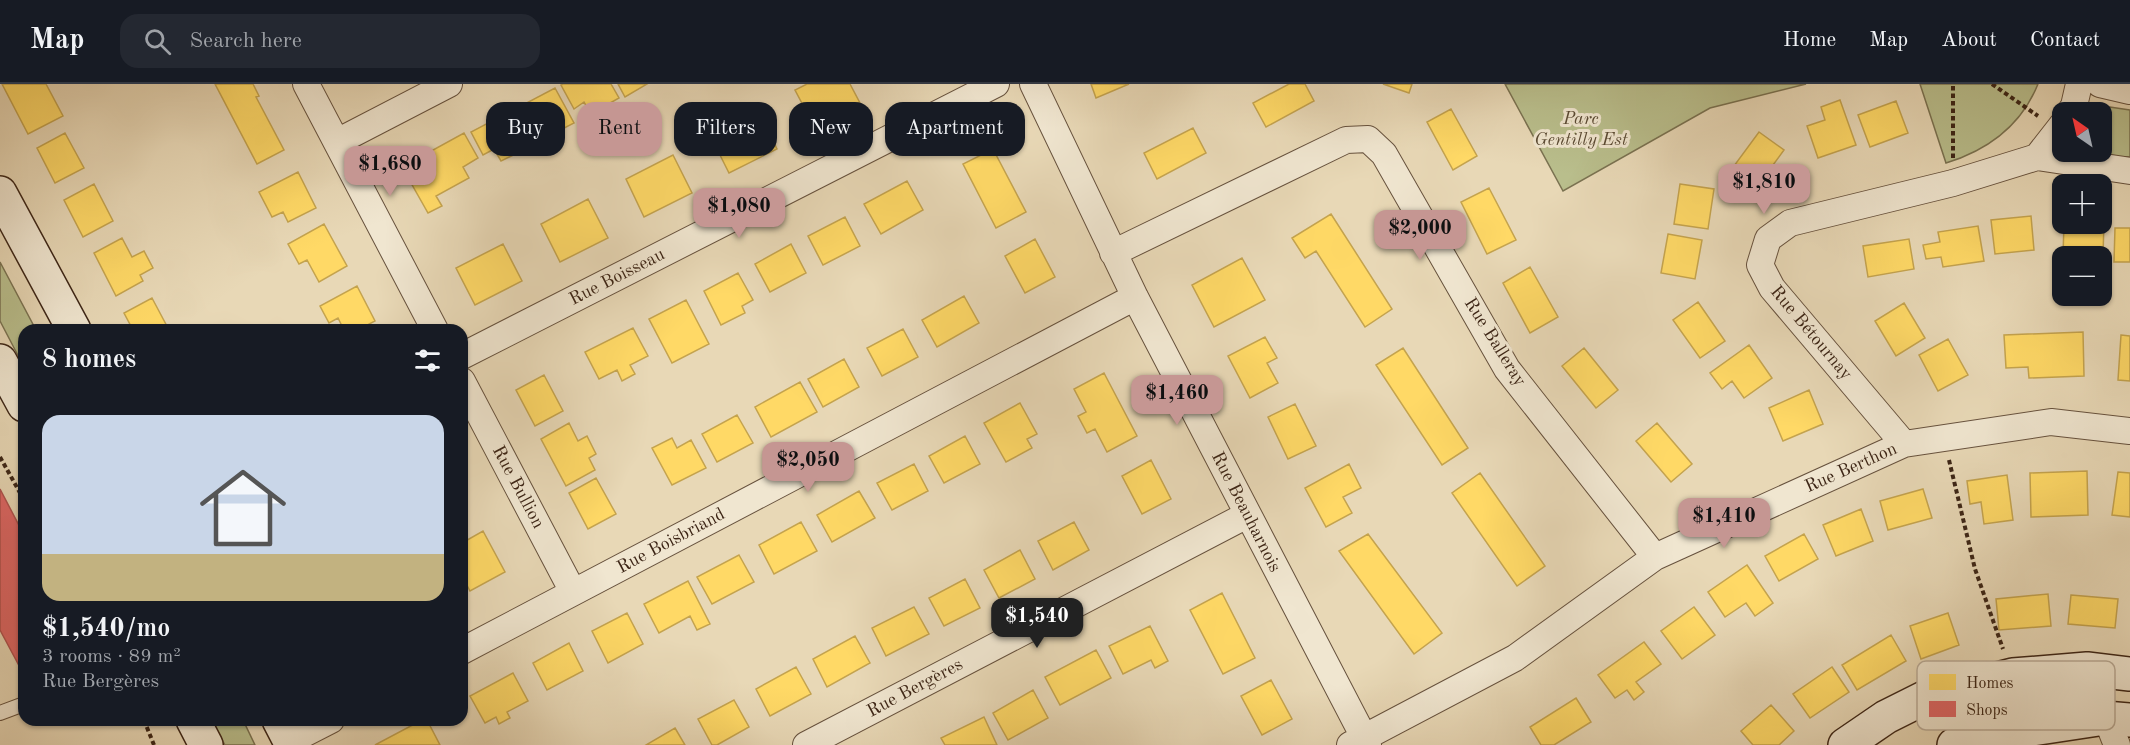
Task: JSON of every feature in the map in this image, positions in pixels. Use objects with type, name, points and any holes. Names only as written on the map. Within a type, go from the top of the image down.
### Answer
[{"type":"street","points":[[306,84],[432,324]]},
{"type":"street","points":[[337,142],[449,84]]},
{"type":"street","name":"Rue Boisseau","points":[[468,353],[996,84]]},
{"type":"street","name":"Rue Beauharnois","points":[[1033,84],[1113,253],[1361,743]]},
{"type":"street","points":[[2075,102],[2079,84]]},
{"type":"street","points":[[2100,84],[2130,91]]},
{"type":"street","points":[[2037,157],[2052,138]]},
{"type":"street","name":"Rue Balleray","points":[[1113,253],[1346,140],[1368,139],[1384,153],[1507,369],[1655,556]]},
{"type":"street","name":"Rue Bétournay","points":[[1904,444],[1772,288],[1760,265],[1768,239],[1790,223],[1953,183],[2037,157],[2130,171]]},
{"type":"street","points":[[0,192],[71,324]]},
{"type":"street","name":"Rue Boisbriand","points":[[468,648],[1135,297]]},
{"type":"street","points":[[0,361],[18,394]]},
{"type":"street","name":"Rue Bullion","points":[[468,392],[573,592]]},
{"type":"street","name":"Rue Berthon","points":[[1361,743],[1515,658],[1655,556],[1904,444],[2051,422],[2130,431]]},
{"type":"street","name":"Rue Bergères","points":[[806,745],[1247,515]]},
{"type":"street","points":[[2115,672],[2130,674]]},
{"type":"street","points":[[1845,745],[1886,717],[1917,702]]},
{"type":"street","points":[[196,726],[206,745]]},
{"type":"street","points":[[287,735],[313,726]]},
{"type":"street","points":[[1954,745],[1972,738],[2089,730]]},
{"type":"lane","points":[[0,713],[18,706]]},
{"type":"path","points":[[1953,84],[1953,183]]},
{"type":"path","points":[[1992,84],[2052,116]]},
{"type":"path","points":[[1944,438],[1975,569],[2008,661]]},
{"type":"path","points":[[0,457],[18,489]]},
{"type":"path","points":[[146,726],[154,745]]},
{"type":"green space","name":"Parc Gentilly Est","points":[[1505,84],[1806,84],[1710,108],[1563,191]]},
{"type":"green space","points":[[1920,84],[2038,84],[2022,112],[2001,134],[1976,151],[1946,163]]},
{"type":"green space","points":[[2112,107],[2130,110],[2130,157],[2112,157]]},
{"type":"green space","points":[[0,262],[33,324],[18,324],[18,356],[0,321]]},
{"type":"green space","points":[[214,726],[246,726],[255,745],[225,745]]},
{"type":"building: Homes","points":[[2,84],[46,84],[63,116],[28,134]]},
{"type":"building: Homes","points":[[215,84],[253,84],[259,96],[256,97],[284,150],[257,164]]},
{"type":"building: Homes","points":[[611,84],[619,98],[612,102],[577,102],[577,107],[574,109],[561,85]]},
{"type":"building: Homes","points":[[618,84],[647,84],[625,97]]},
{"type":"building: Homes","points":[[807,84],[850,84],[859,102],[801,102],[795,90]]},
{"type":"building: Homes","points":[[1091,84],[1129,84],[1096,98]]},
{"type":"building: Homes","points":[[1289,84],[1305,84],[1314,101],[1266,127],[1253,103]]},
{"type":"building: Homes","points":[[1383,84],[1412,84],[1409,93]]},
{"type":"building: Homes","points":[[555,88],[563,102],[528,102]]},
{"type":"building: Homes","points":[[1840,100],[1856,145],[1818,158],[1807,126],[1825,120],[1821,107]]},
{"type":"building: Homes","points":[[1896,101],[1908,133],[1870,147],[1858,115]]},
{"type":"building: Homes","points":[[565,106],[574,123],[565,128]]},
{"type":"building: Homes","points":[[1451,109],[1477,156],[1453,170],[1427,122]]},
{"type":"building: Homes","points":[[486,124],[486,153],[483,155],[471,132]]},
{"type":"building: Homes","points":[[1193,128],[1206,153],[1157,179],[1144,153]]},
{"type":"building: Homes","points":[[1759,132],[1784,150],[1756,188],[1731,170]]},
{"type":"building: Homes","points":[[65,133],[84,168],[55,183],[37,148]]},
{"type":"building: Homes","points":[[464,133],[478,158],[463,167],[469,178],[436,196],[442,206],[428,213],[402,167]]},
{"type":"building: Homes","points":[[673,155],[692,193],[644,217],[626,179]]},
{"type":"building: Homes","points":[[498,156],[511,156],[501,161]]},
{"type":"building: Homes","points":[[720,156],[763,156],[729,173]]},
{"type":"building: Homes","points":[[979,156],[997,156],[1026,212],[996,228],[963,164]]},
{"type":"building: Homes","points":[[298,172],[316,208],[288,222],[283,212],[272,217],[259,192]]},
{"type":"building: Homes","points":[[907,181],[923,210],[881,234],[864,204]]},
{"type":"building: Homes","points":[[94,184],[113,221],[83,237],[64,200]]},
{"type":"building: Homes","points":[[1680,184],[1714,189],[1708,229],[1674,224]]},
{"type":"building: Homes","points":[[1489,188],[1516,240],[1487,254],[1461,202]]},
{"type":"building: Homes","points":[[588,199],[608,238],[560,262],[541,224]]},
{"type":"building: Homes","points":[[1331,214],[1392,309],[1365,327],[1316,251],[1305,258],[1292,238]]},
{"type":"building: Homes","points":[[2031,216],[2034,250],[1995,254],[1991,220]]},
{"type":"building: Homes","points":[[845,217],[860,246],[823,265],[808,236]]},
{"type":"building: Homes","points":[[324,224],[347,266],[319,282],[307,260],[299,264],[288,244]]},
{"type":"building: Homes","points":[[1978,226],[1984,261],[1943,267],[1941,257],[1926,259],[1923,245],[1940,242],[1938,232]]},
{"type":"building: Homes","points":[[2115,228],[2130,228],[2130,262],[2114,262]]},
{"type":"building: Homes","points":[[1668,234],[1702,240],[1695,279],[1661,273]]},
{"type":"building: Homes","points":[[2064,234],[2104,234],[2103,246],[2063,246]]},
{"type":"building: Homes","points":[[122,238],[132,257],[144,251],[153,268],[140,275],[143,281],[116,296],[94,253]]},
{"type":"building: Homes","points":[[1035,239],[1055,277],[1025,293],[1005,256]]},
{"type":"building: Homes","points":[[1909,239],[1914,269],[1868,277],[1863,246]]},
{"type":"building: Homes","points":[[503,244],[522,281],[475,305],[456,268]]},
{"type":"building: Homes","points":[[791,244],[806,273],[770,292],[755,264]]},
{"type":"building: Homes","points":[[1242,258],[1265,300],[1214,327],[1192,285]]},
{"type":"building: Homes","points":[[1530,267],[1558,317],[1530,333],[1503,283]]},
{"type":"building: Homes","points":[[738,273],[753,300],[742,306],[745,313],[721,325],[704,291]]},
{"type":"building: Homes","points":[[357,286],[375,321],[369,324],[341,324],[338,318],[329,323],[320,306]]},
{"type":"building: Homes","points":[[964,296],[979,323],[937,347],[922,320]]},
{"type":"building: Homes","points":[[152,298],[166,324],[130,324],[124,313]]},
{"type":"building: Homes","points":[[686,300],[709,344],[672,363],[649,319]]},
{"type":"building: Homes","points":[[1698,302],[1725,341],[1700,358],[1673,320]]},
{"type":"building: Homes","points":[[1904,303],[1925,338],[1896,356],[1875,321]]},
{"type":"building: Homes","points":[[633,328],[648,356],[630,365],[635,374],[622,381],[617,370],[599,379],[585,352]]},
{"type":"building: Homes","points":[[903,329],[918,357],[882,376],[867,348]]},
{"type":"building: Homes","points":[[2083,332],[2084,376],[2029,378],[2028,367],[2006,368],[2004,335]]},
{"type":"building: Homes","points":[[2121,335],[2130,336],[2130,381],[2118,380]]},
{"type":"building: Homes","points":[[1265,337],[1277,358],[1267,363],[1278,383],[1250,398],[1228,356]]},
{"type":"building: Homes","points":[[1948,339],[1968,375],[1938,391],[1919,355]]},
{"type":"building: Homes","points":[[1749,345],[1772,378],[1744,398],[1732,381],[1722,389],[1710,373]]},
{"type":"building: Homes","points":[[1403,348],[1468,448],[1442,465],[1376,365]]},
{"type":"building: Homes","points":[[1584,348],[1618,390],[1596,408],[1562,366]]},
{"type":"building: Homes","points":[[844,359],[859,387],[823,407],[808,379]]},
{"type":"building: Homes","points":[[1104,373],[1137,436],[1107,452],[1095,429],[1087,433],[1078,416],[1086,412],[1074,389]]},
{"type":"building: Homes","points":[[544,375],[563,411],[535,426],[516,390]]},
{"type":"building: Homes","points":[[800,382],[817,412],[771,437],[755,407]]},
{"type":"building: Homes","points":[[1809,390],[1823,424],[1783,441],[1769,408]]},
{"type":"building: Homes","points":[[1020,403],[1037,434],[1027,439],[1032,448],[1006,462],[984,423]]},
{"type":"building: Homes","points":[[1295,404],[1316,446],[1288,459],[1268,417]]},
{"type":"building: Homes","points":[[737,415],[753,443],[717,462],[702,434]]},
{"type":"building: Homes","points":[[569,423],[578,441],[587,436],[596,454],[589,458],[595,470],[566,486],[541,439]]},
{"type":"building: Homes","points":[[1657,423],[1692,464],[1671,482],[1636,441]]},
{"type":"building: Homes","points":[[965,436],[980,464],[944,483],[929,456]]},
{"type":"building: Homes","points":[[672,438],[677,448],[691,440],[706,468],[672,485],[652,448]]},
{"type":"building: Homes","points":[[1151,460],[1171,499],[1142,514],[1122,476]]},
{"type":"building: Homes","points":[[914,464],[928,491],[892,510],[877,483]]},
{"type":"building: Homes","points":[[1349,464],[1361,488],[1343,497],[1352,513],[1326,527],[1305,488]]},
{"type":"building: Homes","points":[[2087,471],[2088,515],[2031,517],[2030,473]]},
{"type":"building: Homes","points":[[2118,472],[2130,473],[2130,517],[2112,515]]},
{"type":"building: Homes","points":[[1480,473],[1545,566],[1517,586],[1452,493]]},
{"type":"building: Homes","points":[[2007,475],[2013,520],[1984,524],[1981,502],[1970,504],[1967,481]]},
{"type":"building: Homes","points":[[596,478],[616,514],[588,529],[569,493]]},
{"type":"building: Homes","points":[[1923,489],[1932,518],[1888,530],[1880,501]]},
{"type":"building: Homes","points":[[859,491],[875,518],[832,542],[817,515]]},
{"type":"building: Homes","points":[[1861,509],[1873,541],[1836,556],[1823,525]]},
{"type":"building: Homes","points":[[801,522],[817,551],[774,574],[759,545]]},
{"type":"building: Homes","points":[[1074,522],[1089,550],[1053,570],[1038,541]]},
{"type":"building: Homes","points":[[483,531],[505,572],[470,591],[468,587],[468,540]]},
{"type":"building: Homes","points":[[1368,534],[1442,633],[1414,654],[1339,551]]},
{"type":"building: Homes","points":[[1804,534],[1818,559],[1779,581],[1765,556]]},
{"type":"building: Homes","points":[[1020,550],[1035,579],[999,598],[984,570]]},
{"type":"building: Homes","points":[[739,555],[754,582],[712,604],[697,577]]},
{"type":"building: Homes","points":[[1747,565],[1773,603],[1755,616],[1746,603],[1725,617],[1708,592]]},
{"type":"building: Homes","points":[[965,579],[980,608],[944,626],[929,598]]},
{"type":"building: Homes","points":[[688,581],[710,624],[697,630],[690,616],[659,633],[644,604]]},
{"type":"building: Homes","points":[[1222,593],[1255,658],[1223,674],[1190,610]]},
{"type":"building: Homes","points":[[2048,594],[2051,626],[1999,630],[1996,599]]},
{"type":"building: Homes","points":[[2071,595],[2118,599],[2115,628],[2068,624]]},
{"type":"building: Homes","points":[[914,607],[929,634],[886,656],[872,628]]},
{"type":"building: Homes","points":[[1694,607],[1715,635],[1682,659],[1661,631]]},
{"type":"building: Homes","points":[[627,613],[643,644],[608,663],[592,631]]},
{"type":"building: Homes","points":[[1948,613],[1959,645],[1921,659],[1910,626]]},
{"type":"building: Homes","points":[[1150,626],[1168,661],[1155,668],[1151,660],[1123,674],[1109,646]]},
{"type":"building: Homes","points":[[1891,635],[1906,661],[1857,690],[1842,665]]},
{"type":"building: Homes","points":[[855,636],[870,663],[827,687],[813,659]]},
{"type":"building: Homes","points":[[1644,642],[1661,664],[1636,682],[1644,692],[1634,700],[1627,690],[1615,698],[1598,675]]},
{"type":"building: Homes","points":[[569,643],[583,671],[547,690],[533,663]]},
{"type":"building: Homes","points":[[1096,650],[1111,678],[1060,705],[1045,677]]},
{"type":"building: Homes","points":[[796,667],[811,694],[770,716],[756,689]]},
{"type":"building: Homes","points":[[1832,667],[1849,692],[1810,718],[1793,694]]},
{"type":"building: Homes","points":[[513,673],[528,701],[507,712],[510,718],[499,724],[496,717],[485,723],[470,696]]},
{"type":"building: Homes","points":[[1271,680],[1292,719],[1262,735],[1241,696]]},
{"type":"building: Homes","points":[[1033,690],[1048,718],[1008,740],[993,713]]},
{"type":"building: Homes","points":[[1576,698],[1591,722],[1554,745],[1541,745],[1530,727]]},
{"type":"building: Homes","points":[[734,700],[749,727],[717,745],[712,745],[698,719]]},
{"type":"building: Homes","points":[[1771,705],[1794,731],[1779,745],[1753,745],[1741,731]]},
{"type":"building: Homes","points":[[984,717],[997,745],[945,745],[941,738]]},
{"type":"building: Homes","points":[[411,726],[430,726],[440,745],[375,745]]},
{"type":"building: Homes","points":[[675,728],[685,745],[646,745]]},
{"type":"building: Shops","points":[[0,489],[18,524],[18,664],[0,630]]}]
